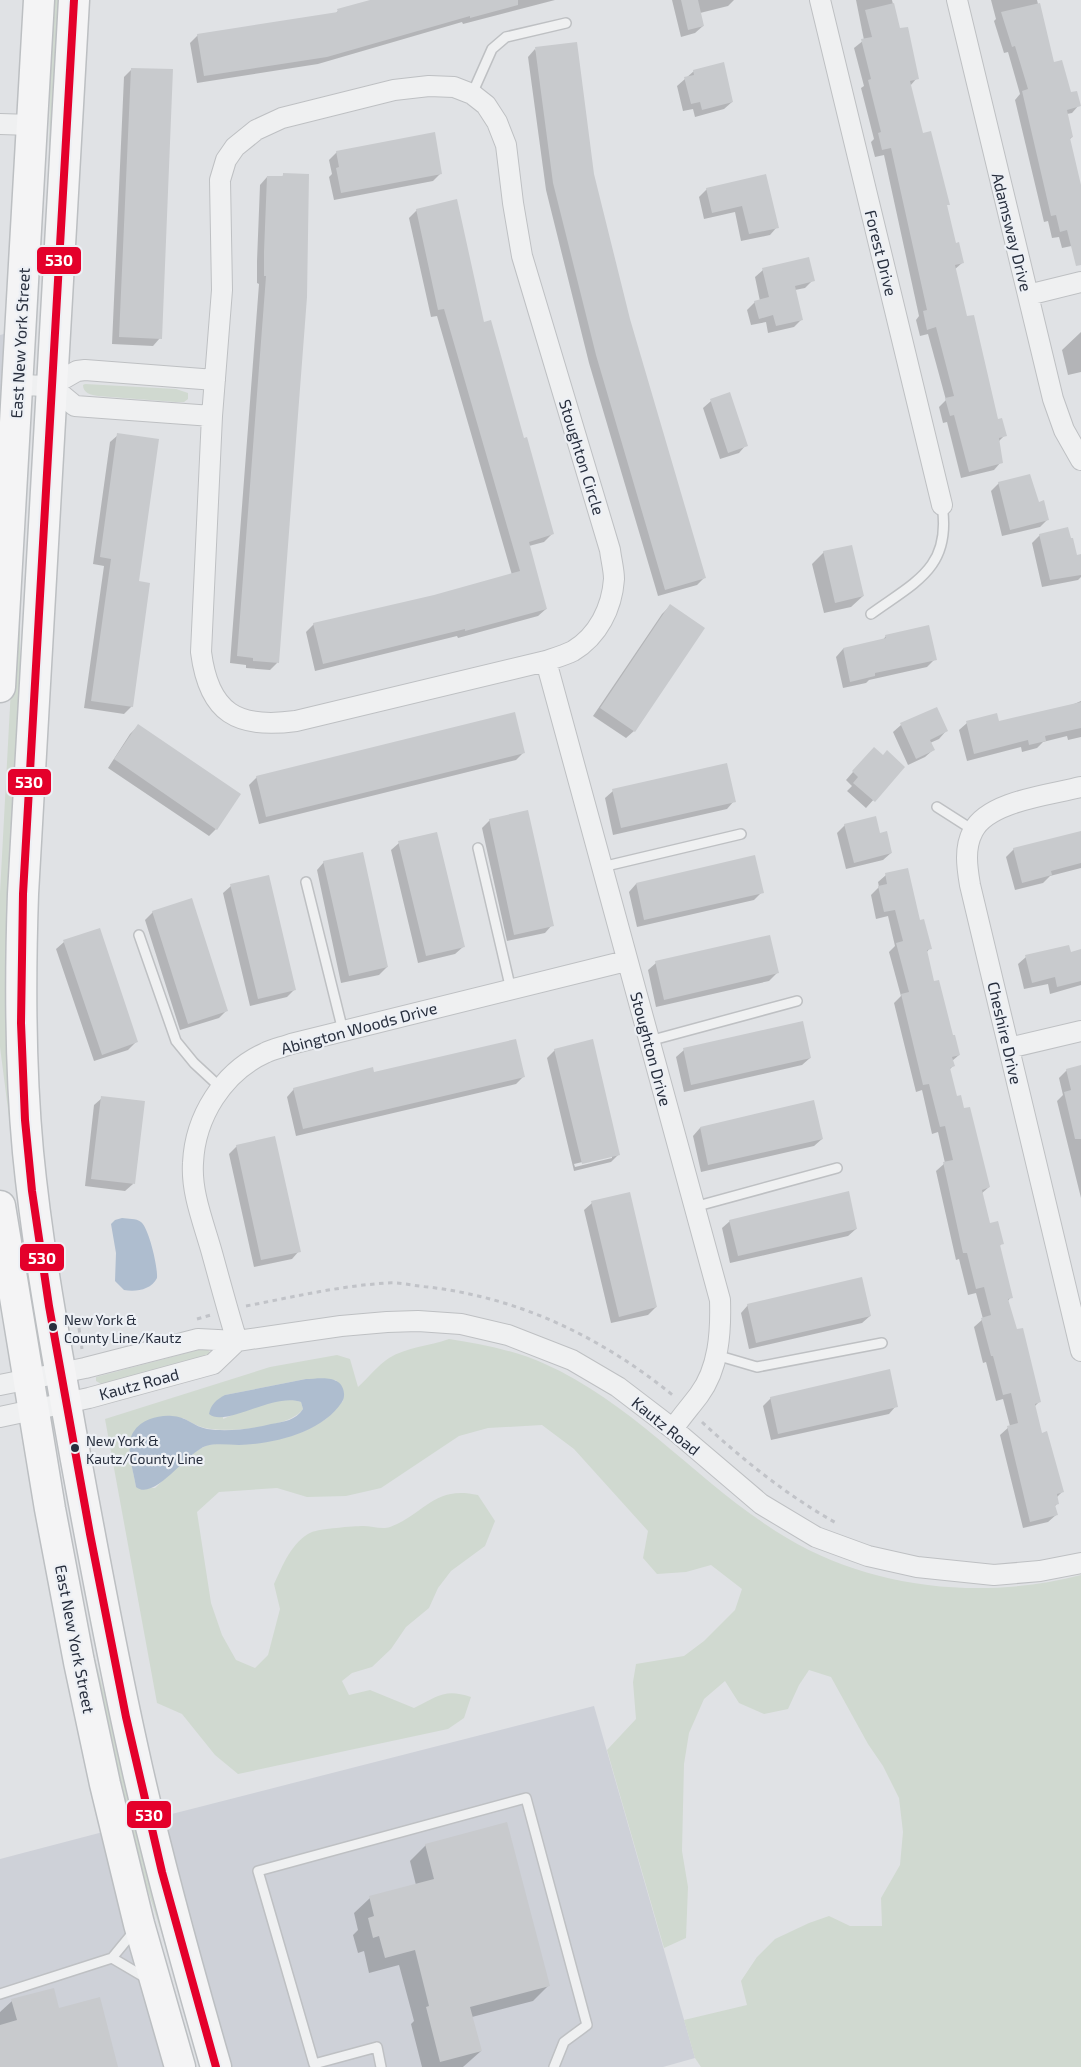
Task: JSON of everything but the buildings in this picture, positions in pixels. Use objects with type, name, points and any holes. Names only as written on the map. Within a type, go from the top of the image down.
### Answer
[{"type":"main road","name":"East New York Street","points":[[0,687],[4,546],[13,384],[39,0]]},
{"type":"main road","name":"East New York Street","points":[[74,0],[22,894],[23,1088],[34,1208],[100,1589],[134,1756],[178,1934],[216,2067]]},
{"type":"main road","name":"East New York Street","points":[[0,1206],[14,1382],[33,1409],[81,1673],[105,1784],[139,1924],[180,2067]]},
{"type":"street","name":"Forest Drive","points":[[820,0],[942,505]]},
{"type":"street","name":"Adamsway Drive","points":[[957,0],[1053,399],[1064,430],[1081,460]]},
{"type":"street","name":"Stoughton Circle","points":[[437,86],[454,87],[472,94],[486,105],[492,114],[506,145],[522,256],[610,550],[614,577],[609,606],[600,624],[588,639],[571,651],[546,661],[296,721],[258,724],[237,718],[213,693],[203,670],[201,652],[212,416],[222,290],[220,180],[225,160],[235,147],[256,130],[282,118],[394,90],[437,86]]},
{"type":"street","points":[[0,124],[32,125]]},
{"type":"street","points":[[1028,295],[1081,282]]},
{"type":"street","points":[[13,384],[51,386],[77,371],[85,370],[215,380]]},
{"type":"street","points":[[51,386],[75,406],[212,416]]},
{"type":"street","name":"Stoughton Drive","points":[[546,661],[720,1299],[720,1329],[714,1364],[700,1393],[687,1407],[673,1429]]},
{"type":"street","points":[[973,830],[985,815],[1002,807],[1081,787]]},
{"type":"street","name":"Cheshire Drive","points":[[973,830],[966,860],[970,885],[1081,1351]]},
{"type":"street","name":"Abington Woods Drive","points":[[237,1341],[196,1194],[193,1164],[197,1134],[210,1102],[221,1088],[247,1064],[265,1053],[291,1044],[626,961]]},
{"type":"street","points":[[1009,1048],[1081,1031]]},
{"type":"street","name":"Kautz Road","points":[[14,1382],[61,1373],[198,1339],[237,1341],[341,1326],[387,1322],[418,1321],[461,1324],[508,1335],[572,1360],[618,1387],[673,1429],[761,1504],[816,1537],[868,1556],[917,1567],[994,1575],[1040,1571],[1081,1563]]},
{"type":"street","name":"Kautz Road","points":[[0,1417],[66,1403],[213,1364],[237,1341]]},
{"type":"lane","points":[[472,94],[492,48],[506,37],[566,23]]},
{"type":"lane","points":[[871,614],[909,587],[926,572],[938,556],[945,523],[942,505]]},
{"type":"lane","points":[[937,807],[973,830]]},
{"type":"lane","points":[[602,867],[741,834]]},
{"type":"lane","points":[[478,848],[511,990]]},
{"type":"lane","points":[[306,882],[343,1031]]},
{"type":"lane","points":[[139,935],[176,1041],[184,1053],[221,1088]]},
{"type":"lane","points":[[649,1041],[797,1001]]},
{"type":"lane","points":[[694,1206],[837,1168]]},
{"type":"lane","points":[[716,1355],[757,1367],[882,1343]]},
{"type":"lane","points":[[381,2067],[377,2047],[315,2064],[258,1870],[526,1798],[587,2025],[564,2042],[554,2067]]},
{"type":"lane","points":[[0,1994],[112,1958],[139,1924]]},
{"type":"lane","points":[[112,1958],[156,1983]]},
{"type":"path","points":[[193,1320],[202,1317]]},
{"type":"path","points":[[78,1322],[81,1338],[126,1339]]},
{"type":"path","points":[[705,1425],[768,1477],[814,1511],[843,1526]]},
{"type":"shaded area","points":[[51,0],[63,0],[53,171],[49,171]]},
{"type":"shaded area","points":[[8,333],[0,466],[0,335]]},
{"type":"shaded area","points":[[85,384],[176,389],[188,393],[188,399],[184,402],[176,402],[98,396],[86,392],[83,388]]},
{"type":"shaded area","points":[[15,613],[20,614],[20,747],[14,1156],[0,1047],[0,893]]},
{"type":"shaded area","points":[[449,1339],[509,1351],[545,1364],[578,1381],[610,1401],[756,1518],[821,1556],[893,1579],[969,1588],[1044,1583],[1081,1575],[1081,2067],[701,2067],[695,2058],[684,2020],[747,2005],[741,1981],[757,1957],[775,1939],[829,1916],[850,1926],[882,1926],[881,1898],[900,1865],[903,1832],[899,1798],[831,1677],[809,1670],[788,1709],[764,1714],[739,1703],[725,1681],[704,1699],[689,1733],[684,1764],[682,1851],[688,1887],[686,1938],[664,1948],[607,1750],[636,1719],[633,1682],[636,1664],[684,1656],[704,1641],[735,1610],[742,1589],[711,1565],[686,1572],[657,1574],[643,1558],[648,1531],[574,1449],[542,1425],[488,1428],[459,1436],[381,1488],[346,1496],[307,1497],[277,1488],[219,1492],[197,1512],[211,1603],[222,1635],[236,1660],[255,1668],[268,1655],[280,1609],[274,1584],[289,1554],[305,1536],[316,1531],[337,1528],[363,1526],[387,1528],[440,1497],[463,1493],[478,1495],[495,1521],[485,1546],[451,1571],[438,1588],[429,1608],[406,1627],[391,1649],[372,1667],[352,1673],[342,1681],[349,1695],[370,1690],[414,1708],[448,1693],[462,1694],[471,1697],[464,1718],[448,1729],[238,1774],[215,1755],[182,1714],[157,1703],[105,1419],[270,1367],[337,1355],[350,1359],[358,1387],[377,1368],[396,1354]],"holes":[[[306,1379],[336,1380],[343,1401],[326,1419],[303,1432],[208,1445],[186,1458],[155,1488],[136,1487],[129,1451],[183,1418],[205,1428],[228,1430],[257,1428],[285,1421],[303,1409],[301,1402],[272,1401],[223,1419],[225,1395]]]},
{"type":"shaded area","points":[[206,1348],[210,1352],[210,1359],[103,1385],[96,1381],[96,1377]]},
{"type":"shaded area","points":[[88,1632],[173,1955],[169,1956],[128,1829]]},
{"type":"shaded area","points":[[594,1706],[695,2058],[663,2067],[228,2067],[160,1817]]},
{"type":"shaded area","points":[[103,1832],[167,2067],[0,2067],[0,1859]]},
{"type":"water","points":[[122,1218],[141,1222],[150,1240],[157,1278],[143,1289],[124,1290],[115,1281],[116,1253],[111,1224]]},
{"type":"water","points":[[306,1379],[331,1379],[338,1382],[343,1389],[342,1402],[322,1422],[296,1435],[267,1442],[206,1446],[152,1488],[143,1490],[136,1487],[130,1457],[130,1439],[140,1425],[150,1419],[166,1416],[177,1416],[203,1428],[215,1430],[247,1429],[285,1421],[300,1413],[303,1409],[301,1402],[290,1400],[277,1402],[226,1417],[209,1414],[214,1403],[225,1395]]},
{"type":"transit line","name":"530","points":[[74,0],[23,894],[21,1023],[25,1120],[32,1191],[49,1306],[126,1717],[162,1872],[216,2067]]},
{"type":"place","name":"New York & County Line/Kautz","points":[[53,1327]]},
{"type":"place","name":"New York & Kautz/County Line","points":[[75,1448]]}]
